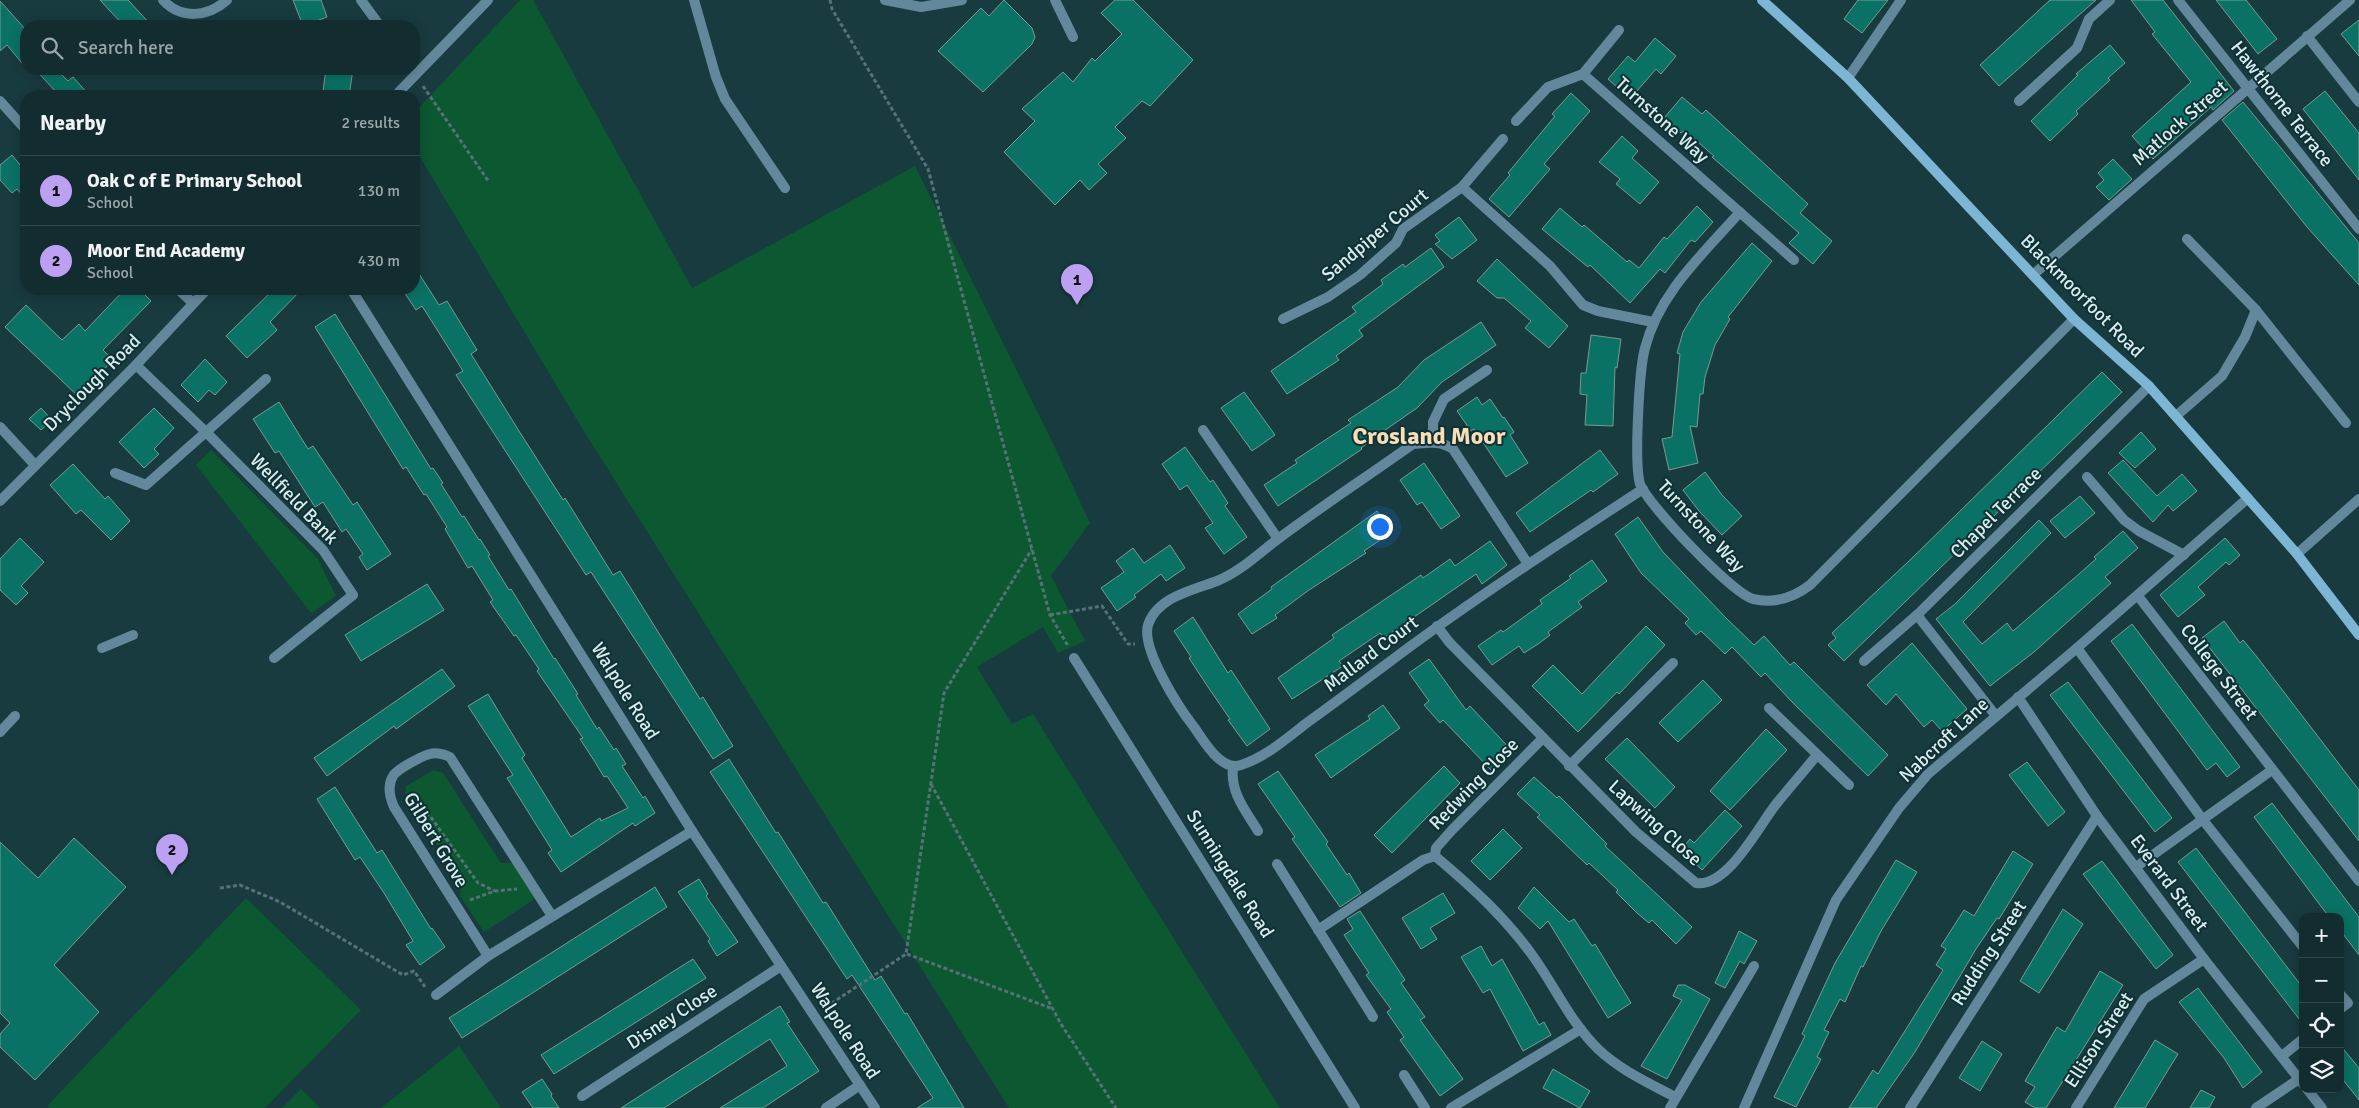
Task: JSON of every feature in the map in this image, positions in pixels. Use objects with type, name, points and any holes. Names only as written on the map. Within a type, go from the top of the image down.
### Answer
[{"type":"street","points":[[163,0],[186,15],[201,14],[219,7],[227,0]]},
{"type":"street","points":[[361,0],[376,20]]},
{"type":"street","points":[[420,65],[488,0]]},
{"type":"street","points":[[694,0],[716,77],[725,99],[785,188]]},
{"type":"street","points":[[885,0],[921,7],[962,0]]},
{"type":"street","points":[[1055,0],[1073,36]]},
{"type":"street","name":"Blackmoorfoot Road","points":[[1762,0],[1848,78],[2034,274],[2074,319],[2149,386],[2297,554],[2359,635]]},
{"type":"street","points":[[1848,78],[1901,0]]},
{"type":"street","points":[[2019,101],[2077,48],[2089,19],[2110,0]]},
{"type":"street","name":"Hawthorne Terrace","points":[[2178,0],[2359,229]]},
{"type":"street","name":"Matlock Street","points":[[2034,274],[2350,0]]},
{"type":"street","points":[[1516,121],[1548,87],[1583,74],[1619,30]]},
{"type":"street","points":[[2307,36],[2359,102]]},
{"type":"street","name":"Turnstone Way","points":[[1583,74],[1794,260]]},
{"type":"street","points":[[400,90],[411,75]]},
{"type":"street","points":[[0,101],[20,123]]},
{"type":"street","name":"Sandpiper Court","points":[[1283,319],[1328,297],[1360,275],[1396,243],[1403,229],[1462,187],[1503,139]]},
{"type":"street","points":[[1462,187],[1550,266],[1582,305],[1598,311],[1653,322]]},
{"type":"street","name":"Turnstone Way","points":[[1740,212],[1673,288],[1653,322],[1644,349],[1641,367],[1637,471],[1642,489],[1703,559],[1737,590],[1751,598],[1782,600],[1792,597],[1810,584],[2074,319]]},
{"type":"street","points":[[2187,239],[2256,310],[2346,423]]},
{"type":"street","points":[[184,295],[193,303]]},
{"type":"street","name":"Dryclough Road","points":[[0,501],[136,365],[202,295]]},
{"type":"street","name":"Walpole Road","points":[[355,295],[692,831],[875,1108]]},
{"type":"street","points":[[2176,416],[2222,376],[2245,337],[2256,310]]},
{"type":"street","name":"Wellfield Bank","points":[[136,365],[206,432],[323,550],[353,594],[274,658]]},
{"type":"street","points":[[1433,442],[1433,422],[1444,400],[1487,370]]},
{"type":"street","points":[[115,473],[146,485],[266,379]]},
{"type":"street","name":"Chapel Terrace","points":[[1864,661],[1917,616],[2149,386]]},
{"type":"street","points":[[0,427],[36,465]]},
{"type":"street","points":[[1202,430],[1278,538]]},
{"type":"street","points":[[1258,831],[1237,798],[1232,779],[1233,766],[1226,764],[1216,756],[1187,718],[1164,679],[1148,644],[1148,627],[1153,616],[1168,602],[1188,590],[1219,580],[1247,563],[1278,538],[1412,444],[1433,442],[1446,444],[1453,449],[1528,564]]},
{"type":"street","points":[[2086,477],[2124,520],[2139,532],[2184,555]]},
{"type":"street","name":"Mallard Court","points":[[1233,766],[1240,766],[1272,749],[1438,626],[1642,489]]},
{"type":"street","name":"Nabcroft Lane","points":[[1744,1108],[1836,900],[1899,808],[1928,774],[2078,648],[2248,498]]},
{"type":"street","points":[[2297,554],[2359,499]]},
{"type":"street","name":"College Street","points":[[2138,596],[2359,881]]},
{"type":"street","points":[[1917,616],[1996,716]]},
{"type":"street","name":"Lapwing Close","points":[[1438,626],[1449,642],[1569,766],[1636,832],[1696,883],[1706,884],[1714,880],[1742,855],[1777,803],[1817,756]]},
{"type":"street","points":[[102,648],[133,635]]},
{"type":"street","points":[[2078,648],[2203,820],[2299,941]]},
{"type":"street","name":"Sunningdale Road","points":[[1074,658],[1355,1108]]},
{"type":"street","points":[[1569,766],[1673,663]]},
{"type":"street","name":"Everard Street","points":[[2018,697],[2097,816],[2204,959],[2299,1079]]},
{"type":"street","points":[[1769,708],[1849,785]]},
{"type":"street","points":[[0,732],[15,716]]},
{"type":"street","name":"Redwing Close","points":[[1435,856],[1436,848],[1543,738]]},
{"type":"street","name":"Gilbert Grove","points":[[488,956],[394,807],[389,795],[392,777],[399,770],[430,754],[439,753],[450,757],[552,916]]},
{"type":"street","points":[[2136,867],[2272,770]]},
{"type":"street","name":"Rudding Street","points":[[1910,1108],[2097,816]]},
{"type":"street","points":[[436,995],[488,956],[692,831]]},
{"type":"street","name":"Redwing Close","points":[[1318,930],[1423,860],[1435,856]]},
{"type":"street","name":"Redwing Close","points":[[1435,856],[1474,889],[1505,920],[1535,959],[1581,1029],[1599,1050],[1629,1072],[1675,1097]]},
{"type":"street","points":[[1277,864],[1373,1017]]},
{"type":"street","name":"Ellison Street","points":[[2076,1108],[2144,999],[2204,959]]},
{"type":"street","name":"Disney Close","points":[[582,1096],[781,966]]},
{"type":"street","points":[[1670,1108],[1754,966]]},
{"type":"street","points":[[1451,1108],[1581,1029]]},
{"type":"street","points":[[2282,1056],[2299,1042]]},
{"type":"street","points":[[1404,1075],[1425,1108]]},
{"type":"street","points":[[2256,1108],[2299,1083]]},
{"type":"street","points":[[826,1108],[860,1086]]},
{"type":"street","points":[[2310,1093],[2322,1108]]},
{"type":"path","points":[[830,0],[832,9],[928,169],[1050,615],[1074,658]]},
{"type":"path","points":[[415,75],[489,182]]},
{"type":"path","points":[[814,1015],[906,954],[944,693],[1032,549]]},
{"type":"path","points":[[1050,615],[1102,606],[1128,644],[1148,644]]},
{"type":"path","points":[[931,783],[1054,1009],[1116,1108]]},
{"type":"path","points":[[394,807],[416,810],[430,816],[478,883],[495,891]]},
{"type":"path","points":[[220,888],[240,885],[280,902],[403,975],[414,971],[432,997],[436,995]]},
{"type":"path","points":[[454,904],[495,891],[533,887]]},
{"type":"path","points":[[906,954],[1054,1009]]},
{"type":"green space","points":[[520,0],[533,0],[692,288],[915,166],[1049,435],[1090,523],[1051,576],[1085,641],[1058,653],[1043,627],[977,667],[1012,724],[1033,714],[1280,1108],[1009,1108],[577,420],[420,157],[420,107]]},
{"type":"green space","points":[[211,450],[318,559],[336,596],[311,613],[196,465]]},
{"type":"green space","points":[[434,770],[443,773],[501,863],[513,863],[535,899],[484,932],[460,896],[461,884],[405,793],[406,786]]},
{"type":"green space","points":[[246,898],[361,1010],[265,1108],[50,1108],[47,1106]]},
{"type":"green space","points":[[459,1046],[501,1108],[381,1108]]},
{"type":"green space","points":[[301,1089],[320,1108],[282,1108]]},
{"type":"building","points":[[100,0],[128,0],[146,20],[118,20]]},
{"type":"building","points":[[293,0],[321,0],[327,17],[319,20],[301,20]]},
{"type":"building","points":[[1004,0],[1032,28],[1035,37],[1032,44],[983,92],[938,51],[981,8],[989,16]]},
{"type":"building","points":[[1115,0],[1133,0],[1193,60],[1150,106],[1142,101],[1115,127],[1126,138],[1098,164],[1107,173],[1089,190],[1080,180],[1055,205],[1004,152],[1035,121],[1022,109],[1063,72],[1073,82],[1092,58],[1095,61],[1122,34],[1101,13]]},
{"type":"building","points":[[1858,0],[1888,0],[1862,33],[1844,19]]},
{"type":"building","points":[[2050,0],[2096,0],[1999,86],[1980,65]]},
{"type":"building","points":[[2131,0],[2163,0],[2234,91],[2213,110],[2211,107],[2153,159],[2132,136],[2191,82],[2152,34],[2155,32]]},
{"type":"building","points":[[2216,0],[2246,0],[2277,39],[2258,54]]},
{"type":"building","points":[[0,1],[20,23],[20,61],[7,45],[0,51]]},
{"type":"building","points":[[2359,20],[2359,56],[2341,34]]},
{"type":"building","points":[[1655,38],[1676,56],[1661,74],[1656,69],[1630,99],[1608,79],[1628,56],[1635,62]]},
{"type":"building","points":[[2110,45],[2125,63],[2108,78],[2110,80],[2076,111],[2078,114],[2050,141],[2031,121],[2078,75],[2076,74]]},
{"type":"building","points":[[40,75],[62,75],[68,81],[73,77],[85,90],[54,90]]},
{"type":"building","points":[[325,75],[352,75],[350,90],[323,90]]},
{"type":"building","points":[[2325,91],[2359,133],[2359,180],[2303,109]]},
{"type":"building","points":[[1571,93],[1590,111],[1544,164],[1550,169],[1509,217],[1489,199],[1555,116],[1552,114]]},
{"type":"building","points":[[1682,97],[1702,114],[1706,110],[1808,204],[1800,213],[1832,241],[1813,264],[1789,243],[1799,233],[1712,157],[1714,156],[1698,142],[1684,131],[1681,133],[1664,118]]},
{"type":"building","points":[[2243,102],[2359,243],[2359,285],[2307,227],[2222,120]]},
{"type":"building","points":[[1622,136],[1638,151],[1632,158],[1659,182],[1640,204],[1616,184],[1620,179],[1599,162]]},
{"type":"building","points":[[12,155],[20,165],[20,192],[17,189],[12,193],[0,180],[0,165]]},
{"type":"building","points":[[2113,159],[2132,179],[2109,200],[2096,187],[2104,180],[2098,173]]},
{"type":"building","points":[[1697,206],[1713,222],[1695,242],[1691,240],[1665,273],[1660,269],[1630,303],[1590,265],[1588,267],[1542,229],[1560,208],[1582,227],[1584,225],[1627,262],[1629,260],[1639,268],[1664,237],[1667,239]]},
{"type":"building","points":[[1459,217],[1477,240],[1452,259],[1435,244],[1440,241],[1435,235]]},
{"type":"building","points":[[1752,243],[1772,261],[1728,317],[1730,319],[1715,345],[1705,377],[1703,394],[1700,394],[1697,427],[1690,426],[1698,463],[1669,470],[1662,439],[1672,437],[1680,354],[1677,353],[1683,332],[1701,302]]},
{"type":"building","points":[[1431,248],[1444,267],[1359,330],[1363,336],[1336,356],[1339,360],[1287,394],[1271,371],[1356,312],[1352,307],[1383,284],[1381,280],[1403,264],[1405,267]]},
{"type":"building","points":[[1497,259],[1568,326],[1549,348],[1525,328],[1531,321],[1504,298],[1497,298],[1477,281]]},
{"type":"building","points":[[420,275],[439,305],[447,301],[477,350],[471,354],[563,500],[565,498],[613,575],[620,571],[700,699],[703,697],[733,746],[713,759],[591,572],[586,575],[456,375],[463,371],[422,306],[416,310],[406,295],[420,295]]},
{"type":"building","points":[[119,295],[145,295],[151,301],[103,350],[113,360],[78,396],[5,327],[26,305],[62,340],[79,324],[85,331]]},
{"type":"building","points":[[268,295],[296,295],[270,322],[277,330],[247,358],[226,336]]},
{"type":"building","points":[[335,314],[431,469],[433,468],[462,517],[464,516],[480,539],[509,590],[511,589],[578,694],[576,695],[597,729],[599,727],[614,750],[616,748],[626,764],[622,766],[643,798],[645,796],[655,813],[635,826],[633,823],[561,872],[548,853],[552,850],[507,778],[513,775],[468,706],[488,694],[525,755],[522,758],[571,837],[600,818],[601,821],[628,808],[607,776],[604,777],[580,739],[583,738],[537,671],[539,669],[516,635],[514,636],[490,602],[493,600],[472,566],[468,568],[445,529],[447,527],[426,494],[424,495],[406,467],[403,469],[315,327]]},
{"type":"building","points":[[1481,322],[1496,345],[1442,382],[1417,408],[1378,435],[1362,449],[1278,506],[1264,485],[1297,463],[1295,460],[1351,423],[1348,420],[1398,387],[1424,360]]},
{"type":"building","points":[[1591,335],[1621,339],[1617,368],[1615,367],[1613,426],[1585,425],[1587,395],[1580,394],[1581,373],[1586,373]]},
{"type":"building","points":[[205,359],[227,382],[215,395],[209,390],[198,402],[181,385]]},
{"type":"building","points":[[2102,372],[2122,392],[1844,661],[1828,645],[1836,638],[1832,633],[1909,561]]},
{"type":"building","points":[[1244,392],[1275,435],[1252,451],[1221,408]]},
{"type":"building","points":[[1477,397],[1482,405],[1490,399],[1504,417],[1514,432],[1510,435],[1528,463],[1506,477],[1474,429],[1471,431],[1457,411]]},
{"type":"building","points":[[279,402],[308,449],[313,446],[353,505],[357,502],[391,554],[367,570],[359,557],[363,554],[346,529],[342,532],[323,502],[315,507],[279,451],[275,453],[253,419]]},
{"type":"building","points":[[41,408],[52,420],[41,430],[29,419]]},
{"type":"building","points":[[154,408],[174,428],[154,449],[159,454],[144,468],[119,442]]},
{"type":"building","points":[[2141,432],[2156,449],[2135,468],[2119,453]]},
{"type":"building","points":[[1185,447],[1210,482],[1213,480],[1228,503],[1225,506],[1247,537],[1224,554],[1205,528],[1213,523],[1187,485],[1180,490],[1162,464]]},
{"type":"building","points":[[1600,450],[1618,474],[1530,532],[1516,513]]},
{"type":"building","points":[[2123,460],[2157,496],[2182,474],[2197,491],[2173,511],[2168,505],[2153,522],[2108,473]]},
{"type":"building","points":[[1424,463],[1460,516],[1441,529],[1422,502],[1417,505],[1400,480]]},
{"type":"building","points":[[73,464],[105,499],[108,496],[130,521],[111,540],[81,510],[76,514],[50,485]]},
{"type":"building","points":[[1705,472],[1722,495],[1742,516],[1722,535],[1699,511],[1683,490]]},
{"type":"building","points":[[2080,496],[2095,513],[2065,538],[2050,521]]},
{"type":"building","points":[[1377,511],[1392,532],[1364,551],[1366,553],[1309,590],[1275,615],[1277,618],[1252,634],[1238,614],[1272,589],[1271,587]]},
{"type":"building","points":[[1638,517],[1663,552],[1754,645],[1764,636],[1790,665],[1794,662],[1888,755],[1868,776],[1765,673],[1761,677],[1732,647],[1725,654],[1701,631],[1696,635],[1685,623],[1689,619],[1641,573],[1615,534]]},
{"type":"building","points":[[2039,520],[2051,533],[1963,622],[1982,644],[2007,623],[2013,631],[2096,559],[2094,557],[2123,531],[2138,548],[2105,577],[2111,583],[2034,652],[1990,686],[1936,619],[1955,604]]},
{"type":"building","points":[[20,538],[44,562],[21,586],[28,593],[16,605],[0,590],[0,559]]},
{"type":"building","points":[[2225,538],[2240,555],[2229,565],[2226,562],[2198,587],[2205,595],[2178,617],[2160,595]]},
{"type":"building","points":[[1490,541],[1507,565],[1482,584],[1476,574],[1384,638],[1380,633],[1339,661],[1343,666],[1292,699],[1278,678],[1334,638],[1332,635],[1421,575],[1423,578],[1450,559],[1455,566]]},
{"type":"building","points":[[1170,545],[1185,568],[1166,581],[1161,574],[1134,595],[1136,597],[1117,611],[1101,588],[1124,572],[1116,561],[1133,548],[1144,563]]},
{"type":"building","points":[[1592,560],[1607,581],[1578,602],[1582,607],[1548,632],[1550,635],[1538,644],[1524,653],[1519,646],[1492,665],[1478,646],[1501,630],[1503,632],[1542,604],[1540,600]]},
{"type":"building","points":[[427,584],[444,610],[361,661],[345,635]]},
{"type":"building","points":[[1193,617],[1228,673],[1231,670],[1270,729],[1247,746],[1228,720],[1230,719],[1189,658],[1191,657],[1174,631]]},
{"type":"building","points":[[2224,621],[2240,643],[2243,640],[2257,657],[2359,790],[2359,841],[2202,638]]},
{"type":"building","points":[[2132,624],[2240,767],[2227,777],[2216,763],[2207,770],[2111,641]]},
{"type":"building","points":[[1646,626],[1665,645],[1619,694],[1617,692],[1578,732],[1532,686],[1553,665],[1582,694]]},
{"type":"building","points":[[1912,643],[1967,709],[1942,731],[1932,720],[1924,727],[1896,694],[1886,705],[1867,685]]},
{"type":"building","points":[[1429,659],[1466,710],[1470,706],[1513,752],[1492,771],[1443,720],[1440,723],[1424,705],[1429,701],[1409,673]]},
{"type":"building","points":[[442,669],[455,686],[396,729],[394,726],[327,776],[314,758]]},
{"type":"building","points":[[1703,680],[1722,700],[1678,742],[1659,723]]},
{"type":"building","points":[[2068,682],[2172,818],[2155,832],[2050,695]]},
{"type":"building","points":[[1383,705],[1400,728],[1331,778],[1315,755],[1370,719],[1368,716]]},
{"type":"building","points":[[1766,729],[1787,750],[1730,810],[1710,791]]},
{"type":"building","points":[[1627,738],[1675,787],[1655,808],[1605,759]]},
{"type":"building","points":[[729,759],[823,903],[826,902],[875,980],[881,976],[905,1014],[907,1013],[964,1108],[917,1108],[933,1098],[852,975],[847,979],[710,772]]},
{"type":"building","points":[[2027,762],[2065,812],[2048,826],[2009,775]]},
{"type":"building","points":[[1444,766],[1460,783],[1392,853],[1374,835]]},
{"type":"building","points":[[1278,771],[1361,893],[1340,907],[1292,839],[1295,837],[1258,784]]},
{"type":"building","points":[[1534,777],[1557,798],[1559,796],[1607,844],[1605,846],[1692,927],[1676,944],[1652,920],[1649,923],[1637,913],[1616,892],[1618,890],[1589,863],[1587,865],[1537,817],[1540,815],[1517,794]]},
{"type":"building","points":[[335,787],[377,853],[382,850],[431,929],[445,947],[420,965],[406,945],[413,941],[384,893],[360,857],[355,860],[317,799]]},
{"type":"building","points":[[2272,803],[2359,917],[2359,955],[2344,935],[2344,913],[2326,913],[2254,817]]},
{"type":"building","points":[[1725,810],[1742,826],[1702,870],[1681,850],[1690,839],[1694,843]]},
{"type":"building","points":[[1503,829],[1522,848],[1490,880],[1471,861]]},
{"type":"building","points":[[74,838],[126,887],[54,965],[99,1012],[35,1080],[0,1047],[0,1034],[10,1023],[0,1013],[0,842],[38,878]]},
{"type":"building","points":[[2196,848],[2299,983],[2299,1019],[2178,862]]},
{"type":"building","points":[[2013,851],[2033,864],[1999,919],[1997,918],[1976,949],[1915,1052],[1876,1108],[1849,1108],[1873,1070],[1878,1074],[1943,970],[1936,965],[1946,949],[1941,946],[1964,910],[1974,916]]},
{"type":"building","points":[[1896,860],[1917,872],[1881,931],[1863,967],[1861,966],[1845,1002],[1840,999],[1824,1030],[1829,1032],[1817,1057],[1821,1059],[1796,1107],[1774,1097],[1805,1036],[1802,1034],[1835,963]]},
{"type":"building","points":[[2102,861],[2173,955],[2156,969],[2083,874]]},
{"type":"building","points":[[699,879],[708,894],[706,896],[738,942],[717,956],[708,941],[710,939],[678,892]]},
{"type":"building","points":[[655,887],[667,907],[462,1038],[449,1018]]},
{"type":"building","points":[[1534,887],[1569,922],[1574,919],[1592,946],[1595,944],[1631,1003],[1608,1018],[1548,921],[1540,929],[1518,908]]},
{"type":"building","points":[[1443,893],[1455,913],[1430,928],[1437,939],[1421,949],[1402,918]]},
{"type":"building","points":[[2063,909],[2083,924],[2039,993],[2020,981]]},
{"type":"building","points":[[1360,911],[1405,980],[1401,983],[1425,1017],[1420,1020],[1463,1079],[1440,1096],[1400,1040],[1404,1037],[1387,1012],[1391,1009],[1366,975],[1369,973],[1344,935],[1353,929],[1347,919]]},
{"type":"building","points":[[1739,931],[1757,941],[1744,964],[1740,961],[1725,988],[1715,983]]},
{"type":"building","points":[[1481,946],[1492,966],[1502,959],[1539,1025],[1544,1022],[1551,1035],[1523,1051],[1490,989],[1483,993],[1461,957]]},
{"type":"building","points":[[693,959],[706,978],[554,1074],[541,1055]]},
{"type":"building","points":[[2100,971],[2123,985],[2046,1108],[2035,1108],[2025,1102],[2035,1087],[2025,1081],[2057,1027],[2065,1032]]},
{"type":"building","points":[[1678,985],[1685,985],[1710,999],[1667,1079],[1641,1066],[1682,1000],[1673,996]]},
{"type":"building","points":[[2198,988],[2262,1072],[2243,1088],[2224,1058],[2179,1002]]},
{"type":"building","points":[[780,1006],[790,1022],[787,1023],[819,1071],[763,1108],[720,1108],[787,1066],[770,1039],[664,1108],[621,1108]]},
{"type":"building","points":[[2155,1040],[2178,1054],[2145,1108],[2114,1108]]},
{"type":"building","points":[[1982,1041],[2002,1054],[1980,1091],[1959,1078]]},
{"type":"building","points":[[2344,1050],[2359,1068],[2359,1100],[2344,1081]]},
{"type":"building","points":[[1553,1069],[1590,1091],[1580,1108],[1543,1088]]},
{"type":"building","points":[[542,1079],[559,1108],[533,1108],[522,1092]]},
{"type":"building","points":[[2201,1090],[2215,1097],[2209,1108],[2190,1108]]},
{"type":"place","name":"Oak C of E Primary School","points":[[1077,305]]},
{"type":"place","name":"Moor End Academy","points":[[172,875]]},
{"type":"district","name":"Crosland Moor","points":[[1429,436]]}]
